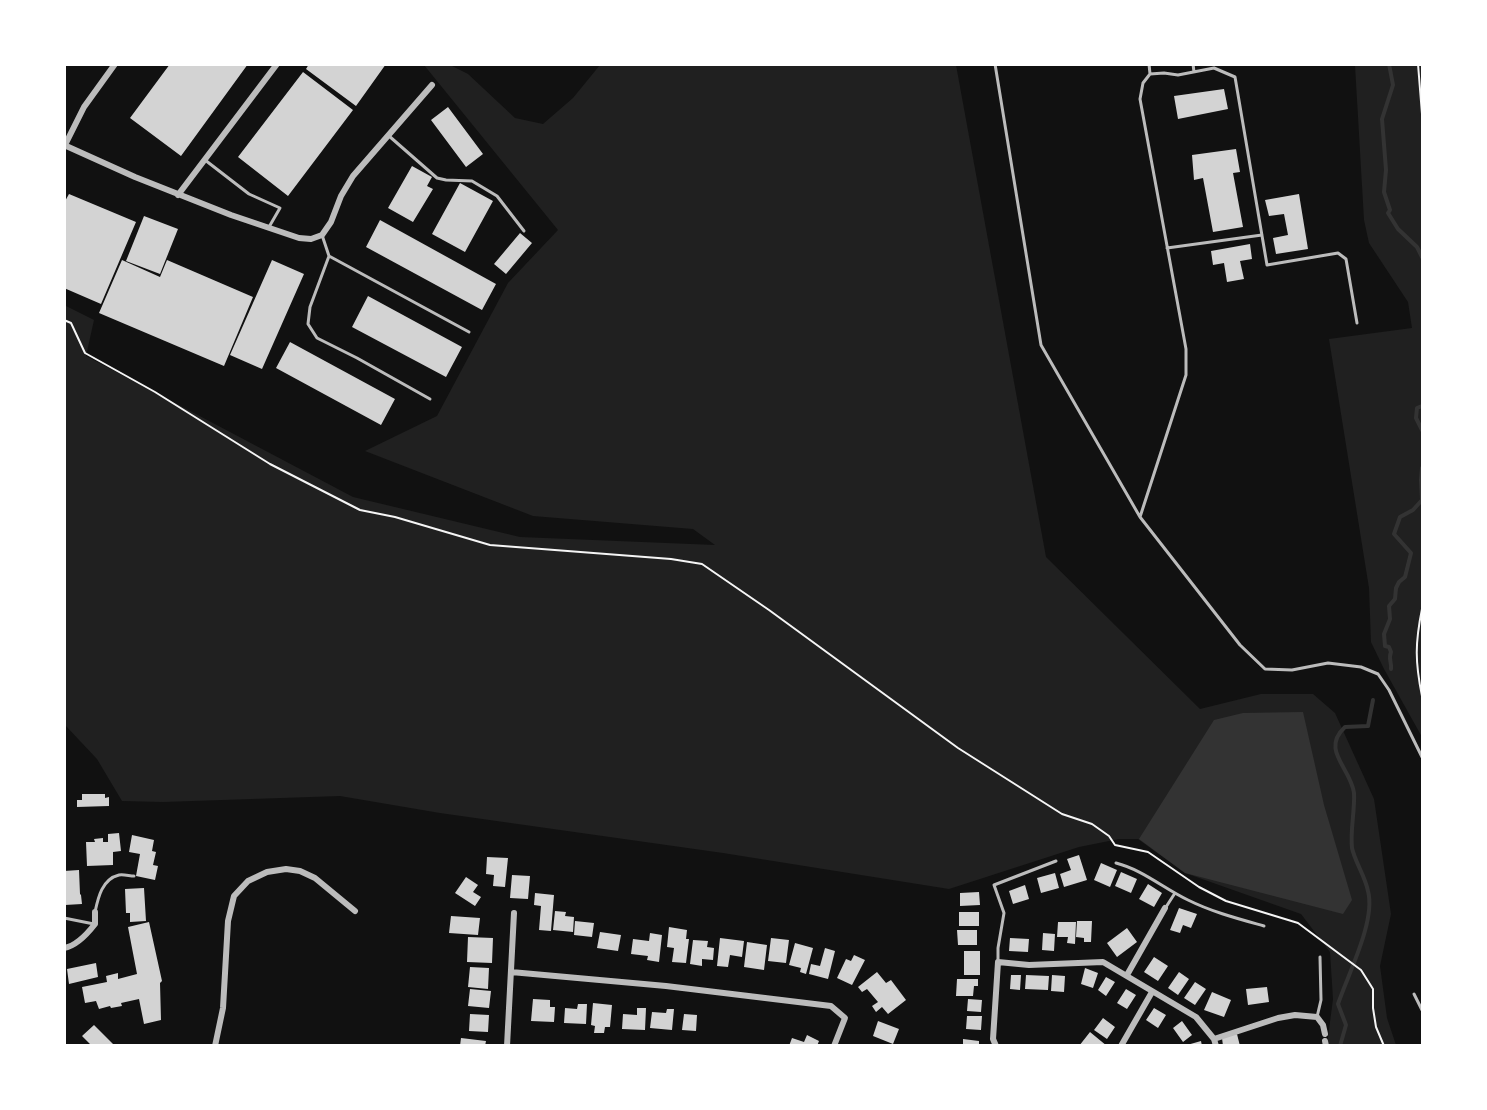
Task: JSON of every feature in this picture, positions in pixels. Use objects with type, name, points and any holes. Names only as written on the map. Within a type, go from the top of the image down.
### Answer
[{"type":"street","points":[[115,64],[84,107],[65,145],[178,195],[269,229],[299,238],[311,239],[322,235],[331,222],[353,176],[432,85]]},
{"type":"street","points":[[178,195],[277,64]]},
{"type":"street","points":[[215,1046],[223,1008],[228,921],[234,896],[248,881],[267,872],[286,869],[300,871],[315,878],[355,911]]},
{"type":"street","points":[[1127,975],[1165,909]]},
{"type":"street","points":[[64,948],[70,948],[88,933],[95,924],[95,912]]},
{"type":"street","points":[[507,1046],[514,912]]},
{"type":"street","points":[[996,1046],[993,1039],[998,962],[1029,965],[1103,962],[1196,1017],[1215,1042],[1278,1018],[1295,1016],[1317,1017],[1323,1025],[1325,1040]]},
{"type":"street","points":[[511,972],[666,986],[831,1006],[845,1018],[834,1046]]},
{"type":"street","points":[[1121,1046],[1152,992]]},
{"type":"lane","points":[[996,64],[1041,345],[1140,517],[1240,645],[1265,669],[1292,670],[1328,663],[1361,667],[1378,674],[1389,690],[1422,757]]},
{"type":"lane","points":[[1140,517],[1186,375],[1186,349],[1140,99],[1143,83],[1150,74],[1149,64]]},
{"type":"lane","points":[[1193,64],[1194,72]]},
{"type":"lane","points":[[1150,74],[1178,75],[1214,68],[1235,76],[1267,265],[1338,253],[1346,259],[1357,323]]},
{"type":"lane","points":[[388,135],[437,177],[446,180],[472,181],[498,196],[524,231]]},
{"type":"lane","points":[[205,160],[249,194],[280,208],[269,229]]},
{"type":"lane","points":[[322,235],[328,256],[310,307],[308,324],[317,338],[430,399]]},
{"type":"lane","points":[[1167,248],[1262,235]]},
{"type":"lane","points":[[328,256],[469,332]]},
{"type":"lane","points":[[998,962],[1004,913],[994,885],[1056,861]]},
{"type":"lane","points":[[1116,863],[1132,867],[1189,901],[1225,915],[1264,926]]},
{"type":"lane","points":[[95,912],[99,893],[107,882],[118,875],[134,876]]},
{"type":"lane","points":[[1165,909],[1175,893]]},
{"type":"lane","points":[[64,918],[95,924]]},
{"type":"lane","points":[[1317,1017],[1321,1000],[1320,957]]},
{"type":"lane","points":[[1414,994],[1422,1010]]},
{"type":"path","points":[[1418,64],[1422,114]]},
{"type":"path","points":[[64,320],[71,323],[85,353],[155,392],[270,464],[360,510],[395,517],[490,545],[660,558],[702,564],[769,610],[957,748],[1062,814],[1092,824],[1109,836],[1115,845],[1148,852],[1199,887],[1226,901],[1298,923],[1361,970],[1373,989],[1376,1027],[1384,1046]]},
{"type":"path","points":[[1422,609],[1417,634],[1417,669],[1422,696]]},
{"type":"shaded area","points":[[424,65],[450,65],[468,74],[515,118],[543,124],[573,98],[600,65],[956,65],[1046,557],[1200,709],[1261,694],[1313,694],[1335,713],[1374,799],[1391,914],[1380,966],[1387,1018],[1396,1045],[1327,1045],[1333,999],[1330,952],[1301,914],[1185,873],[1138,839],[1119,839],[1079,847],[949,889],[340,796],[163,802],[122,801],[97,759],[65,725],[64,305],[94,320],[86,356],[353,497],[520,537],[715,545],[693,529],[533,516],[365,451],[437,416],[508,283],[558,230]]},
{"type":"shaded area","points":[[1355,65],[1422,65],[1422,737],[1371,642],[1369,588],[1329,339],[1412,328],[1408,302],[1369,243],[1364,220]]},
{"type":"shaded area","points":[[1303,712],[1324,805],[1352,900],[1343,914],[1185,873],[1139,839],[1214,720],[1243,713]]},
{"type":"building","points":[[170,64],[248,64],[181,156],[130,118]]},
{"type":"building","points":[[309,64],[386,64],[356,106],[306,69]]},
{"type":"building","points":[[303,72],[353,110],[288,196],[238,157]]},
{"type":"building","points":[[1224,89],[1228,109],[1178,119],[1174,96]]},
{"type":"building","points":[[448,107],[483,154],[466,167],[431,120]]},
{"type":"building","points":[[1236,149],[1240,172],[1233,173],[1243,227],[1213,232],[1203,178],[1194,180],[1192,155]]},
{"type":"building","points":[[412,166],[432,177],[427,186],[433,189],[413,222],[388,208]]},
{"type":"building","points":[[460,183],[493,201],[465,252],[432,234]]},
{"type":"building","points":[[69,194],[136,222],[101,304],[64,288],[64,203]]},
{"type":"building","points":[[1299,194],[1308,249],[1276,254],[1273,238],[1288,235],[1284,214],[1269,216],[1265,200]]},
{"type":"building","points":[[144,216],[178,229],[160,274],[126,261]]},
{"type":"building","points":[[380,220],[496,284],[482,310],[366,247]]},
{"type":"building","points":[[520,233],[532,243],[506,274],[494,264]]},
{"type":"building","points":[[1250,244],[1252,259],[1240,261],[1244,279],[1227,282],[1224,263],[1213,265],[1211,251]]},
{"type":"building","points":[[122,260],[160,277],[167,260],[253,297],[224,366],[99,313]]},
{"type":"building","points":[[272,260],[304,274],[262,369],[230,355]]},
{"type":"building","points":[[368,296],[462,347],[446,377],[352,327]]},
{"type":"building","points":[[290,342],[395,399],[381,425],[276,368]]},
{"type":"building","points":[[82,794],[105,794],[105,798],[109,797],[109,806],[77,807],[77,800],[82,800]]},
{"type":"building","points":[[119,833],[121,851],[113,852],[113,865],[87,866],[86,842],[95,842],[94,839],[103,838],[103,842],[108,842],[108,834]]},
{"type":"building","points":[[132,835],[154,840],[152,851],[156,852],[153,865],[158,866],[155,880],[136,876],[140,854],[129,852]]},
{"type":"building","points":[[1079,855],[1087,880],[1064,887],[1060,874],[1071,870],[1067,859]]},
{"type":"building","points":[[487,857],[508,858],[505,887],[493,886],[494,875],[486,874]]},
{"type":"building","points":[[1101,863],[1117,870],[1110,887],[1094,880]]},
{"type":"building","points":[[79,870],[82,904],[65,905],[64,871]]},
{"type":"building","points":[[1121,872],[1137,879],[1131,893],[1115,886]]},
{"type":"building","points":[[1055,873],[1059,888],[1041,893],[1037,878]]},
{"type":"building","points":[[512,875],[530,876],[528,899],[510,898]]},
{"type":"building","points":[[466,877],[478,885],[473,892],[481,897],[475,906],[455,893]]},
{"type":"building","points":[[1148,884],[1162,893],[1154,907],[1139,899]]},
{"type":"building","points":[[1025,885],[1029,899],[1013,904],[1009,891]]},
{"type":"building","points":[[144,888],[146,921],[130,922],[130,913],[126,913],[125,889]]},
{"type":"building","points":[[979,892],[980,905],[960,906],[960,893]]},
{"type":"building","points":[[535,893],[554,895],[551,931],[539,930],[541,906],[534,905]]},
{"type":"building","points":[[1179,908],[1197,914],[1191,928],[1183,925],[1180,933],[1170,930]]},
{"type":"building","points":[[555,911],[566,912],[565,916],[574,917],[573,932],[553,930]]},
{"type":"building","points":[[959,912],[979,912],[979,926],[959,926]]},
{"type":"building","points":[[451,916],[480,918],[478,935],[449,933]]},
{"type":"building","points":[[575,921],[594,923],[592,937],[574,935]]},
{"type":"building","points":[[1077,921],[1092,921],[1091,942],[1084,942],[1084,938],[1076,937]]},
{"type":"building","points":[[149,922],[162,981],[160,983],[161,1020],[144,1024],[139,999],[121,1003],[122,1006],[99,1009],[96,1001],[85,1003],[82,987],[107,982],[106,976],[118,973],[118,979],[137,974],[128,927]]},
{"type":"building","points":[[1058,922],[1076,922],[1075,944],[1067,943],[1068,937],[1057,937]]},
{"type":"building","points":[[669,927],[687,930],[686,939],[689,939],[686,963],[672,962],[674,948],[667,947]]},
{"type":"building","points":[[1127,928],[1137,942],[1117,957],[1107,943]]},
{"type":"building","points":[[957,930],[977,930],[977,945],[958,945]]},
{"type":"building","points":[[600,932],[621,935],[618,951],[597,948]]},
{"type":"building","points":[[650,933],[662,935],[659,962],[647,960],[648,956],[631,954],[633,939],[649,941]]},
{"type":"building","points":[[1043,933],[1055,934],[1054,951],[1042,950]]},
{"type":"building","points":[[468,937],[493,938],[492,963],[467,962]]},
{"type":"building","points":[[720,938],[744,941],[742,957],[730,955],[728,967],[717,966]]},
{"type":"building","points":[[771,938],[789,940],[786,963],[768,961]]},
{"type":"building","points":[[1010,938],[1029,939],[1028,952],[1009,951]]},
{"type":"building","points":[[693,940],[708,941],[707,947],[714,948],[713,960],[702,959],[702,966],[690,964]]},
{"type":"building","points":[[747,942],[767,945],[764,970],[744,967]]},
{"type":"building","points":[[795,943],[813,948],[806,974],[800,972],[801,968],[789,965]]},
{"type":"building","points":[[825,948],[835,951],[828,979],[809,974],[811,964],[820,966]]},
{"type":"building","points":[[964,951],[980,951],[980,975],[964,975]]},
{"type":"building","points":[[854,955],[865,960],[852,985],[837,978],[846,959],[851,961]]},
{"type":"building","points":[[1154,957],[1168,966],[1158,981],[1144,972]]},
{"type":"building","points":[[96,963],[98,977],[69,984],[67,969]]},
{"type":"building","points":[[470,967],[489,968],[488,989],[468,987]]},
{"type":"building","points":[[1085,968],[1098,973],[1093,988],[1081,984]]},
{"type":"building","points":[[877,972],[886,983],[891,980],[906,1000],[888,1014],[882,1007],[876,1012],[872,1006],[878,1002],[867,989],[862,992],[858,987]]},
{"type":"building","points":[[1179,972],[1189,979],[1178,995],[1168,988]]},
{"type":"building","points":[[1011,975],[1021,975],[1020,990],[1010,989]]},
{"type":"building","points":[[1026,975],[1049,976],[1048,990],[1025,989]]},
{"type":"building","points":[[1052,975],[1065,976],[1064,992],[1051,991]]},
{"type":"building","points":[[1106,977],[1115,982],[1106,996],[1098,990]]},
{"type":"building","points":[[957,979],[978,979],[978,986],[974,986],[973,996],[956,996]]},
{"type":"building","points":[[1195,982],[1206,989],[1195,1005],[1184,998]]},
{"type":"building","points":[[1267,987],[1269,1002],[1248,1005],[1246,989]]},
{"type":"building","points":[[470,989],[491,991],[489,1008],[468,1006]]},
{"type":"building","points":[[1126,989],[1136,995],[1127,1009],[1117,1003]]},
{"type":"building","points":[[1212,992],[1231,1000],[1224,1017],[1204,1010]]},
{"type":"building","points":[[533,999],[550,1000],[550,1007],[555,1007],[554,1022],[531,1021]]},
{"type":"building","points":[[968,999],[982,1000],[981,1012],[967,1011]]},
{"type":"building","points":[[593,1003],[612,1005],[610,1027],[605,1027],[604,1033],[594,1033],[595,1026],[591,1025]]},
{"type":"building","points":[[578,1004],[587,1004],[586,1024],[564,1023],[565,1008],[577,1009]]},
{"type":"building","points":[[637,1008],[646,1008],[645,1030],[622,1029],[623,1014],[637,1015]]},
{"type":"building","points":[[1154,1008],[1166,1015],[1158,1028],[1146,1020]]},
{"type":"building","points":[[667,1009],[674,1009],[672,1030],[650,1028],[652,1012],[666,1013]]},
{"type":"building","points":[[470,1014],[489,1015],[488,1032],[469,1031]]},
{"type":"building","points":[[684,1014],[697,1015],[696,1031],[682,1030]]},
{"type":"building","points":[[967,1016],[982,1016],[981,1030],[966,1029]]},
{"type":"building","points":[[1103,1018],[1115,1027],[1107,1039],[1094,1030]]},
{"type":"building","points":[[878,1021],[899,1029],[893,1044],[873,1036]]},
{"type":"building","points":[[1182,1021],[1192,1035],[1183,1042],[1173,1028]]},
{"type":"building","points":[[94,1025],[113,1044],[112,1046],[92,1046],[82,1036]]},
{"type":"building","points":[[1090,1032],[1107,1046],[1079,1046]]},
{"type":"building","points":[[1237,1034],[1240,1046],[1223,1046],[1222,1038]]},
{"type":"building","points":[[807,1035],[819,1041],[817,1046],[789,1046],[792,1038],[804,1042]]},
{"type":"building","points":[[461,1038],[486,1041],[485,1046],[460,1046]]},
{"type":"building","points":[[963,1039],[979,1041],[979,1046],[963,1046]]},
{"type":"building","points":[[1201,1041],[1202,1046],[1187,1046],[1187,1045]]},
{"type":"waterway","points":[[1389,64],[1393,85],[1382,119],[1386,170],[1384,192],[1390,210],[1388,213],[1398,229],[1417,247],[1422,257]]},
{"type":"waterway","points":[[1422,406],[1417,408],[1416,418],[1422,430]]},
{"type":"waterway","points":[[1391,669],[1391,652],[1389,647],[1385,646],[1384,634],[1390,619],[1389,606],[1395,599],[1399,582],[1405,577],[1411,553],[1394,534],[1400,517],[1413,510],[1422,500],[1422,468]]},
{"type":"waterway","points":[[1340,1046],[1346,1025],[1338,1004],[1365,932],[1369,903],[1367,885],[1352,848],[1354,793],[1335,744],[1338,735],[1345,727],[1368,726],[1373,700]]}]
